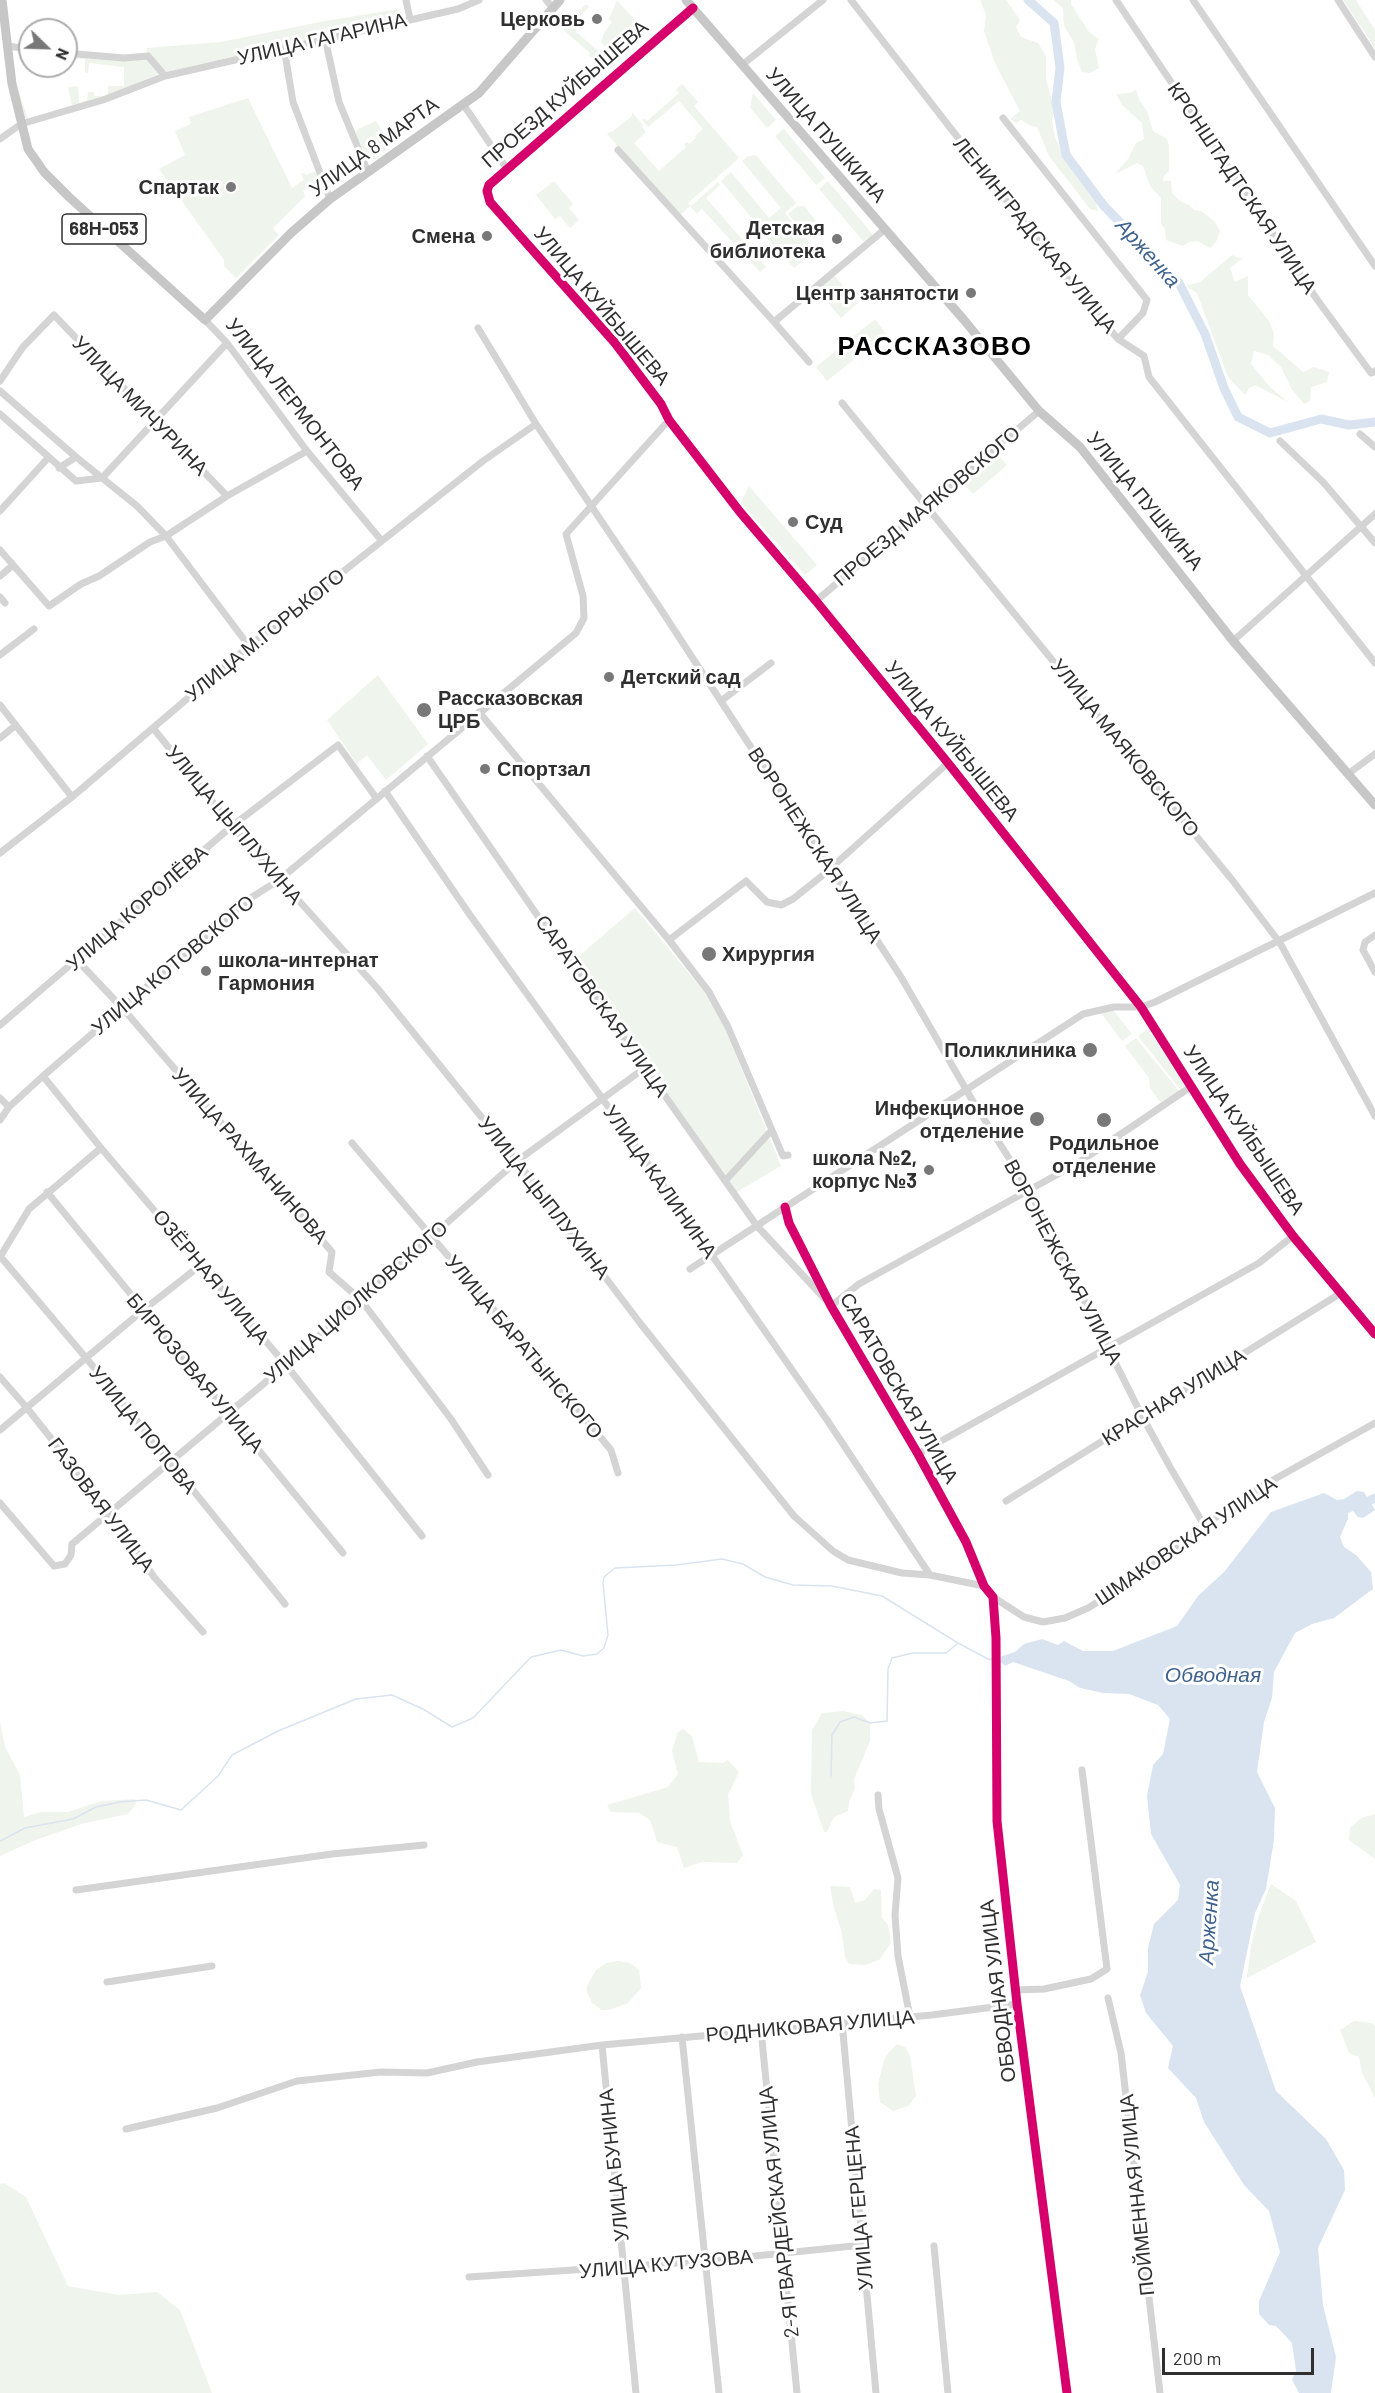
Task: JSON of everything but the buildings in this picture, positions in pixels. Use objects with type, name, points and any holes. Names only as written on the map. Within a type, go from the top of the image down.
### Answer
[{"type":"main road","name":"УЛИЦА ЛЕРМОНТОВА","points":[[2,0],[4,45],[28,149],[44,172],[205,320]]},
{"type":"main road","name":"УЛИЦА 8 МАРТА","points":[[205,320],[291,233],[330,199],[489,83],[560,0]]},
{"type":"main road","name":"УЛИЦА ПУШКИНА","points":[[689,4],[964,320],[1039,411],[1080,447],[1233,641],[1375,805]]},
{"type":"street","points":[[406,0],[411,19]]},
{"type":"street","name":"УЛИЦА ГАГАРИНА","points":[[0,139],[21,124],[103,100],[165,76],[458,9],[479,0]]},
{"type":"street","points":[[546,0],[553,8]]},
{"type":"street","points":[[742,65],[823,0]]},
{"type":"street","name":"ЛЕНИНГРАДСКАЯ УЛИЦА","points":[[851,0],[1066,278],[1118,339],[1144,356],[1149,377],[1375,663]]},
{"type":"street","name":"КРОНШТАДТСКАЯ УЛИЦА","points":[[1116,0],[1316,298],[1373,372]]},
{"type":"street","points":[[1193,0],[1375,266]]},
{"type":"street","points":[[1338,0],[1375,57]]},
{"type":"street","name":"ПРОЕЗД КУЙБЫШЕВА","points":[[489,185],[689,4]]},
{"type":"street","points":[[325,38],[339,102],[368,171]]},
{"type":"street","points":[[284,48],[296,110],[330,199]]},
{"type":"street","points":[[78,54],[124,58],[148,56],[165,76]]},
{"type":"street","points":[[463,104],[507,169]]},
{"type":"street","points":[[1003,117],[1147,300],[1143,313],[1118,339]]},
{"type":"street","points":[[618,150],[808,362]]},
{"type":"street","name":"УЛИЦА КУЙБЫШЕВА","points":[[489,185],[486,191],[490,202],[615,343],[661,404],[669,420],[740,512],[816,601],[1141,1007],[1240,1164],[1293,1236],[1375,1334]]},
{"type":"street","points":[[774,322],[884,230]]},
{"type":"street","name":"УЛИЦА МИЧУРИНА","points":[[0,381],[23,347],[54,315],[227,496]]},
{"type":"street","name":"УЛИЦА ЛЕРМОНТОВА","points":[[205,320],[227,343],[307,451],[381,540]]},
{"type":"street","name":"ВОРОНЕЖСКАЯ УЛИЦА","points":[[478,328],[536,424],[721,701],[901,977],[1029,1190],[1143,1416],[1204,1525]]},
{"type":"street","points":[[0,414],[76,481],[102,478],[227,343]]},
{"type":"street","points":[[0,391],[76,458],[137,506],[166,536],[249,646]]},
{"type":"street","name":"УЛИЦА МАЯКОВСКОГО","points":[[842,403],[1233,881],[1278,941],[1375,1116]]},
{"type":"street","name":"ПРОЕЗД МАЯКОВСКОГО","points":[[816,601],[1039,411]]},
{"type":"street","points":[[591,505],[669,420]]},
{"type":"street","name":"УЛИЦА М.ГОРЬКОГО","points":[[0,853],[72,797],[249,646],[381,540],[483,461],[536,424]]},
{"type":"street","points":[[1360,434],[1375,447]]},
{"type":"street","points":[[1280,441],[1323,482],[1375,543]]},
{"type":"street","points":[[0,550],[49,606],[150,542],[166,536],[227,496],[307,451]]},
{"type":"street","points":[[0,511],[48,458]]},
{"type":"street","points":[[60,468],[76,458]]},
{"type":"street","name":"УЛИЦА КОТОВСКОГО","points":[[0,1120],[9,1107],[43,1076],[249,899],[279,879],[568,641],[581,626],[584,618],[583,597],[566,534],[591,505]]},
{"type":"street","points":[[1233,641],[1375,514]]},
{"type":"street","points":[[0,576],[13,565]]},
{"type":"street","points":[[0,597],[6,603]]},
{"type":"street","points":[[0,655],[34,629]]},
{"type":"street","points":[[721,701],[771,663]]},
{"type":"street","points":[[0,705],[72,797]]},
{"type":"street","points":[[479,712],[700,979],[720,1012],[783,1156],[788,1155]]},
{"type":"street","points":[[0,738],[16,725]]},
{"type":"street","name":"УЛИЦА ЦЫПЛУХИНА","points":[[153,728],[232,826],[378,989],[517,1161],[640,1323],[794,1516],[833,1551],[849,1560],[902,1573],[930,1575],[984,1586]]},
{"type":"street","name":"УЛИЦА КОРОЛЁВА","points":[[0,1024],[232,826],[338,745],[376,798]]},
{"type":"street","points":[[1348,774],[1375,754]]},
{"type":"street","name":"САРАТОВСКАЯ УЛИЦА","points":[[427,756],[757,1226],[831,1305]]},
{"type":"street","points":[[669,940],[746,880],[767,902],[781,904],[793,899],[948,764]]},
{"type":"street","name":"УЛИЦА КАЛИНИНА","points":[[385,791],[834,1430],[930,1575]]},
{"type":"street","points":[[690,1269],[1083,1014],[1114,1007],[1141,1007],[1155,1002],[1375,892]]},
{"type":"street","points":[[1375,935],[1365,942],[1363,950],[1375,972]]},
{"type":"street","name":"УЛИЦА РАХМАНИНОВА","points":[[77,960],[122,1008],[332,1252],[329,1272],[360,1300],[450,1419],[488,1475]]},
{"type":"street","name":"УЛИЦА ЦИОЛКОВСКОГО","points":[[0,1503],[54,1566],[64,1564],[71,1555],[72,1544],[286,1365],[517,1161],[646,1067]]},
{"type":"street","name":"ОЗЁРНАЯ УЛИЦА","points":[[43,1076],[101,1148],[286,1365],[422,1536]]},
{"type":"street","points":[[831,1305],[859,1284],[1078,1162],[1192,1086]]},
{"type":"street","points":[[0,1098],[9,1107]]},
{"type":"street","points":[[725,1181],[771,1131]]},
{"type":"street","name":"УЛИЦА БАРАТЫНСКОГО","points":[[352,1143],[611,1450],[618,1473]]},
{"type":"street","points":[[0,1257],[29,1209],[101,1148]]},
{"type":"street","name":"БИРЮЗОВАЯ УЛИЦА","points":[[47,1192],[142,1311],[343,1553]]},
{"type":"street","name":"САРАТОВСКАЯ УЛИЦА","points":[[785,1207],[789,1223],[831,1305],[918,1454],[973,1557],[984,1586]]},
{"type":"street","points":[[918,1454],[1259,1263],[1293,1236]]},
{"type":"street","name":"УЛИЦА ПОПОВА","points":[[0,1257],[87,1359],[285,1604]]},
{"type":"street","points":[[0,1430],[202,1264]]},
{"type":"street","name":"КРАСНАЯ УЛИЦА","points":[[1006,1500],[1341,1293]]},
{"type":"street","name":"ГАЗОВАЯ УЛИЦА","points":[[0,1377],[110,1513],[154,1577],[203,1632]]},
{"type":"street","name":"ШМАКОВСКАЯ УЛИЦА","points":[[993,1596],[1024,1617],[1044,1622],[1065,1618],[1088,1608],[1133,1580],[1204,1525],[1264,1485],[1375,1423]]},
{"type":"street","points":[[984,1586],[993,1596]]},
{"type":"street","name":"ОБВОДНАЯ УЛИЦА","points":[[993,1596],[996,1638],[997,1821],[1015,1990],[1067,2393]]},
{"type":"street","points":[[1015,1990],[1044,1989],[1091,1979],[1107,1969],[1082,1770]]},
{"type":"street","points":[[878,1795],[879,1809],[898,1878],[895,1915],[898,1956],[910,2017]]},
{"type":"street","points":[[76,1890],[332,1854],[424,1845]]},
{"type":"street","points":[[106,1982],[212,1966]]},
{"type":"street","name":"ПОЙМЕННАЯ УЛИЦА","points":[[1108,1998],[1121,2053],[1160,2393]]},
{"type":"street","name":"РОДНИКОВАЯ УЛИЦА","points":[[126,2129],[217,2108],[297,2081],[381,2072],[427,2073],[477,2062],[602,2045],[910,2017],[1017,2004]]},
{"type":"street","name":"УЛИЦА ГЕРЦЕНА","points":[[842,2022],[876,2393]]},
{"type":"street","name":"2-Я ГВАРДЕЙСКАЯ УЛИЦА","points":[[760,2030],[797,2393]]},
{"type":"street","points":[[682,2037],[719,2393]]},
{"type":"street","name":"УЛИЦА БУНИНА","points":[[602,2045],[636,2393]]},
{"type":"street","name":"УЛИЦА КУТУЗОВА","points":[[469,2277],[706,2261],[863,2245]]},
{"type":"street","points":[[934,2246],[948,2393]]},
{"type":"shaded area","points":[[617,0],[634,19],[630,37],[602,62],[589,56],[590,53],[561,28],[586,4],[589,7],[577,19],[576,32],[602,54],[607,49],[601,42],[612,22],[609,19]]},
{"type":"shaded area","points":[[980,0],[1006,0],[1020,20],[1016,27],[1021,37],[1038,43],[1046,56],[1046,79],[1054,109],[1052,121],[1055,137],[1067,164],[1096,203],[1098,211],[1090,209],[1049,156],[1037,127],[1021,120],[1016,123],[1010,119],[1020,111],[995,63],[984,31],[986,15]]},
{"type":"shaded area","points":[[1053,0],[1071,0],[1071,4],[1089,32],[1099,39],[1095,49],[1099,68],[1090,73],[1082,72],[1074,42],[1064,26],[1063,8]]},
{"type":"shaded area","points":[[1343,0],[1356,0],[1375,30],[1375,48]]},
{"type":"shaded area","points":[[399,9],[400,18],[167,72],[151,55],[147,54],[147,48],[221,42]]},
{"type":"shaded area","points":[[78,56],[124,60],[148,58],[161,73],[109,96],[28,119],[72,105],[68,87],[78,86],[79,103],[87,100],[88,92],[94,92],[94,96],[108,96],[108,86],[124,86],[124,67],[89,63],[88,73],[85,73],[85,59],[78,59]]},
{"type":"shaded area","points":[[16,83],[28,119],[24,117]]},
{"type":"shaded area","points":[[682,84],[698,102],[694,106],[739,158],[688,203],[691,206],[718,182],[720,185],[706,198],[766,267],[760,272],[702,209],[697,214],[690,206],[679,216],[607,134],[632,116],[632,112],[646,132],[634,143],[659,171],[686,147],[684,144],[687,142],[689,144],[703,129],[679,101],[648,127],[642,120],[644,118],[647,121],[679,93],[676,90]]},
{"type":"shaded area","points":[[1136,90],[1147,111],[1153,131],[1167,139],[1169,145],[1169,171],[1163,181],[1171,181],[1172,193],[1180,201],[1194,210],[1201,211],[1215,222],[1220,231],[1216,242],[1210,248],[1198,241],[1189,242],[1183,246],[1166,240],[1165,229],[1161,223],[1161,198],[1150,186],[1143,166],[1137,163],[1115,174],[1128,159],[1136,143],[1144,139],[1142,123],[1122,105],[1116,94]]},
{"type":"shaded area","points":[[753,93],[776,120],[767,128],[750,107]]},
{"type":"shaded area","name":"Спартак","points":[[248,98],[292,188],[304,180],[301,174],[306,175],[318,170],[322,182],[319,188],[303,190],[305,196],[273,228],[279,235],[236,278],[224,266],[224,260],[159,169],[185,155],[175,131],[191,124],[189,117]]},
{"type":"shaded area","points":[[376,121],[391,146],[375,160],[368,162],[355,132]]},
{"type":"shaded area","points":[[784,129],[825,178],[816,185],[775,136]]},
{"type":"shaded area","points":[[756,155],[796,203],[785,213],[816,250],[794,268],[766,237],[770,233],[759,220],[756,223],[721,181],[731,172],[769,218],[781,208],[742,161],[748,156]]},
{"type":"shaded area","points":[[554,181],[573,204],[569,208],[579,220],[570,228],[560,216],[555,219],[536,195]]},
{"type":"shaded area","points":[[828,181],[873,235],[864,242],[819,189]]},
{"type":"shaded area","points":[[798,206],[804,206],[821,227],[808,238],[788,214]]},
{"type":"shaded area","points":[[1232,255],[1242,259],[1230,268],[1235,282],[1248,276],[1248,295],[1269,321],[1274,334],[1273,346],[1303,372],[1314,367],[1329,372],[1327,382],[1311,387],[1310,401],[1304,404],[1291,388],[1281,367],[1268,355],[1254,351],[1251,364],[1270,387],[1288,402],[1255,385],[1249,388],[1245,395],[1228,377],[1197,293],[1186,286],[1200,282]]},
{"type":"shaded area","points":[[833,274],[858,303],[841,318],[822,296],[810,306],[804,299]]},
{"type":"shaded area","points":[[875,319],[886,334],[827,381],[816,367]]},
{"type":"shaded area","points":[[996,453],[1007,465],[973,494],[962,482]]},
{"type":"shaded area","points":[[749,486],[817,565],[805,575],[741,503]]},
{"type":"shaded area","points":[[378,675],[428,744],[386,780],[367,755],[357,764],[327,720]]},
{"type":"shaded area","points":[[635,908],[711,1000],[722,1021],[781,1166],[735,1193],[573,961]]},
{"type":"shaded area","points":[[1114,1011],[1132,1034],[1122,1041],[1101,1013]]},
{"type":"shaded area","points":[[1148,1029],[1186,1085],[1180,1089],[1138,1036]]},
{"type":"shaded area","points":[[1136,1038],[1179,1091],[1161,1103],[1150,1088],[1149,1078],[1125,1046]]},
{"type":"shaded area","points":[[843,1711],[862,1715],[870,1723],[870,1741],[854,1779],[855,1789],[848,1811],[834,1817],[827,1832],[824,1832],[811,1794],[812,1730],[822,1713]]},
{"type":"shaded area","points":[[0,1722],[5,1747],[20,1775],[24,1817],[41,1812],[68,1812],[102,1801],[135,1799],[136,1804],[128,1814],[81,1824],[33,1841],[0,1856]]},
{"type":"shaded area","points":[[683,1729],[692,1736],[699,1762],[723,1763],[728,1760],[739,1772],[728,1794],[730,1821],[743,1855],[737,1863],[702,1862],[684,1868],[677,1847],[657,1842],[650,1820],[639,1813],[611,1812],[607,1805],[668,1787],[678,1774],[672,1751],[678,1732]]},
{"type":"shaded area","points":[[1375,1814],[1375,1859],[1349,1840],[1350,1828],[1361,1818]]},
{"type":"shaded area","points":[[1271,1884],[1296,1901],[1316,1942],[1247,1978],[1251,1946],[1259,1915]]},
{"type":"shaded area","points":[[830,1886],[850,1887],[855,1903],[865,1900],[874,1889],[881,1890],[882,1918],[888,1925],[891,1943],[879,1960],[865,1965],[849,1964],[845,1957],[842,1934]]},
{"type":"shaded area","points":[[618,1961],[630,1963],[639,1970],[641,1988],[628,2003],[609,2010],[602,2010],[592,2003],[587,1986],[596,1970],[606,1963]]},
{"type":"shaded area","points":[[1354,2021],[1372,2023],[1375,2026],[1375,2098],[1362,2073],[1359,2057],[1349,2053],[1340,2030]]},
{"type":"shaded area","points":[[897,2044],[905,2047],[910,2055],[916,2096],[908,2106],[893,2111],[880,2102],[878,2084],[885,2057]]},
{"type":"shaded area","points":[[4,2183],[26,2197],[68,2286],[118,2295],[157,2292],[180,2310],[212,2393],[0,2393],[0,2184]]},
{"type":"water","name":"Обводная","points":[[1357,1491],[1364,1492],[1375,1510],[1363,1518],[1358,1517],[1353,1511],[1348,1513],[1348,1519],[1340,1537],[1344,1547],[1356,1555],[1371,1572],[1373,1589],[1334,1618],[1312,1624],[1295,1633],[1274,1672],[1272,1698],[1264,1722],[1257,1772],[1275,1808],[1274,1840],[1266,1889],[1255,1913],[1240,1986],[1276,2091],[1326,2139],[1344,2170],[1345,2190],[1318,2248],[1323,2305],[1336,2357],[1331,2393],[1299,2393],[1292,2380],[1296,2371],[1292,2343],[1276,2326],[1269,2325],[1259,2314],[1259,2301],[1280,2252],[1269,2211],[1244,2185],[1204,2122],[1196,2098],[1168,2068],[1173,2046],[1146,2013],[1140,1995],[1148,1972],[1148,1948],[1154,1924],[1178,1900],[1180,1885],[1151,1834],[1147,1796],[1153,1765],[1163,1754],[1170,1719],[1158,1705],[1129,1694],[1103,1693],[1080,1688],[1069,1681],[1013,1662],[1005,1666],[1000,1661],[1002,1656],[1015,1652],[1024,1644],[1042,1639],[1058,1645],[1064,1641],[1083,1651],[1113,1651],[1177,1626],[1198,1596],[1224,1572],[1271,1512],[1324,1493],[1337,1500],[1344,1499]]},
{"type":"waterway","name":"Арженка","points":[[1028,0],[1054,23],[1060,68],[1056,102],[1066,155],[1104,206],[1179,283],[1205,334],[1224,388],[1238,417],[1270,433],[1321,419],[1349,425],[1375,422]]},
{"type":"waterway","name":"Арженка","points":[[1369,1501],[1375,1498]]},
{"type":"waterway","points":[[0,1841],[25,1828],[73,1819],[96,1807],[120,1802],[146,1800],[181,1810],[218,1776],[232,1755],[278,1731],[356,1699],[392,1695],[423,1709],[452,1727],[473,1718],[531,1657],[561,1650],[583,1656],[597,1654],[604,1648],[608,1635],[603,1583],[604,1577],[615,1568],[676,1565],[722,1559],[743,1564],[765,1577],[793,1585],[832,1586],[882,1596],[958,1643],[988,1659],[995,1660]]},
{"type":"waterway","points":[[831,1776],[832,1735],[840,1722],[854,1717],[870,1723],[887,1721],[888,1669],[892,1658],[913,1653],[946,1653],[958,1643]]},
{"type":"cycle path","points":[[693,8],[489,185],[487,191],[490,202],[615,343],[661,404],[669,420],[740,512],[948,763],[1141,1007],[1240,1164],[1293,1236],[1375,1334]]},
{"type":"cycle path","points":[[785,1207],[789,1223],[831,1306],[918,1454],[966,1542],[984,1586],[993,1597],[996,1638],[997,1821],[1017,2004],[1067,2393]]},
{"type":"place","name":"Церковь","points":[[597,19]]},
{"type":"place","name":"Спартак","points":[[231,187]]},
{"type":"place","name":"Смена","points":[[487,236]]},
{"type":"place","name":"Детская библиотека","points":[[837,239]]},
{"type":"place","name":"Центр занятости","points":[[971,293]]},
{"type":"place","name":"Суд","points":[[793,522]]},
{"type":"place","name":"Детский сад","points":[[609,677]]},
{"type":"place","name":"Рассказовская ЦРБ","points":[[424,710]]},
{"type":"place","name":"Спортзал","points":[[485,769]]},
{"type":"place","name":"Хирургия","points":[[709,954]]},
{"type":"place","name":"школа-интернат Гармония","points":[[206,971]]},
{"type":"place","name":"Поликлиника","points":[[1090,1050]]},
{"type":"place","name":"Инфекционное отделение","points":[[1037,1119]]},
{"type":"place","name":"Родильное отделение","points":[[1104,1120]]},
{"type":"place","name":"школа №2, корпус №3","points":[[929,1170]]},
{"type":"district","name":"РАССКАЗОВО","points":[[935,346]]}]
